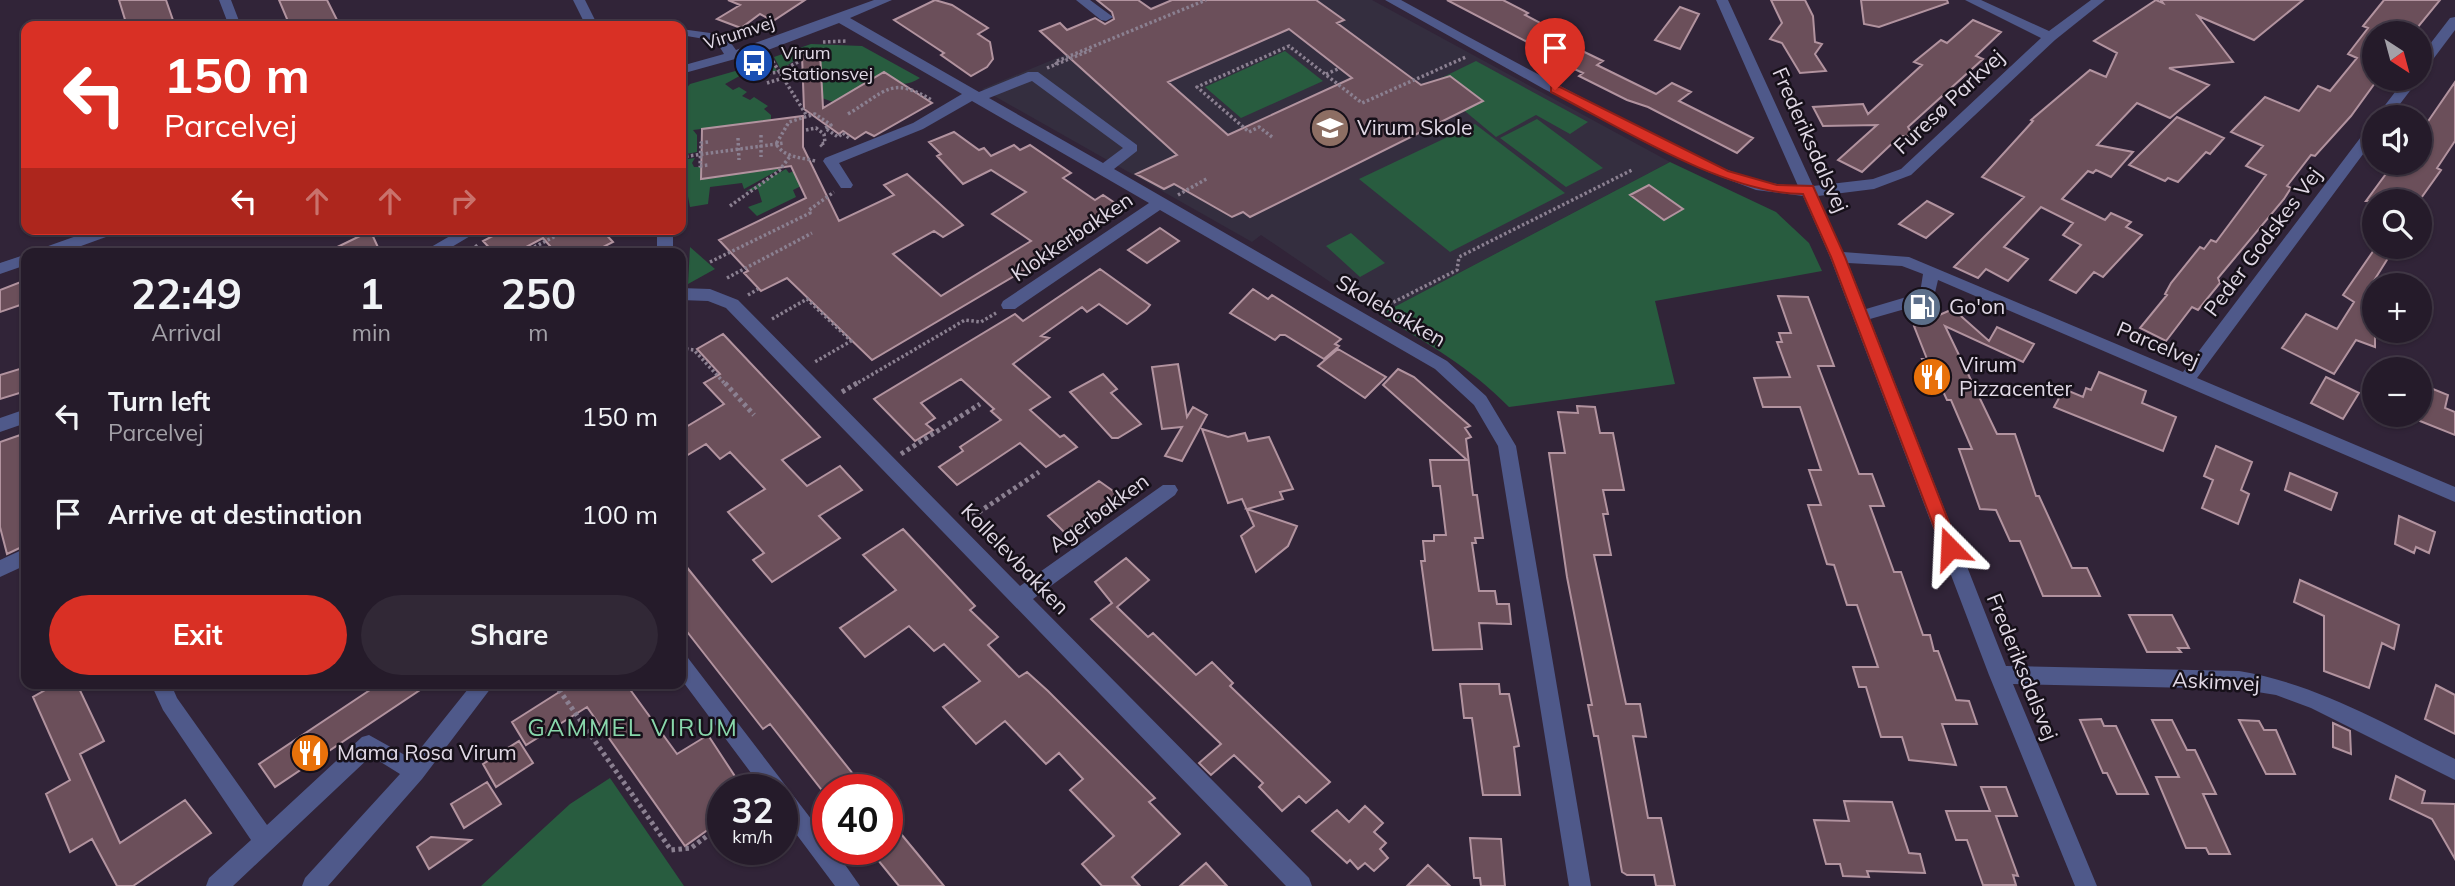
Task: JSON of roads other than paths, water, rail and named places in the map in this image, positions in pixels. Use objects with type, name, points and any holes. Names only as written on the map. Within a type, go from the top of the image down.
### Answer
[{"type":"street","points":[[225,0],[233,21]]},
{"type":"street","points":[[579,0],[590,21]]},
{"type":"street","name":"Virumvej","points":[[686,69],[763,47],[886,0]]},
{"type":"street","points":[[1082,0],[1106,17]]},
{"type":"street","points":[[1391,0],[1571,98],[1723,174],[1776,189],[1808,189]]},
{"type":"street","name":"Frederiksdalsvej","points":[[1722,0],[1838,257],[1999,675],[2086,886]]},
{"type":"street","points":[[1971,0],[2050,37]]},
{"type":"street","name":"Furesø Parkvej","points":[[1808,189],[1860,188],[1889,182],[1906,172],[2050,37],[2099,0]]},
{"type":"street","name":"Skolebakken","points":[[840,18],[1441,365],[1472,389],[1493,415],[1507,446],[1580,886]]},
{"type":"street","points":[[2432,51],[2455,21]]},
{"type":"street","points":[[686,32],[719,38],[733,56]]},
{"type":"street","points":[[846,185],[829,155],[918,126],[974,96],[1033,75],[1132,148],[1102,171]]},
{"type":"street","points":[[2392,105],[2403,91]]},
{"type":"street","name":"Peder Godskes Vej","points":[[2185,382],[2362,145]]},
{"type":"street","name":"Klokkerbakken","points":[[1009,305],[1158,204]]},
{"type":"street","points":[[59,248],[95,235]]},
{"type":"street","points":[[439,248],[463,235]]},
{"type":"street","name":"Parcelvej","points":[[1838,257],[1903,261],[1931,271],[2185,382],[2455,495]]},
{"type":"street","points":[[0,269],[21,261]]},
{"type":"street","points":[[1861,316],[1927,297],[1931,271]]},
{"type":"street","name":"Kollelevbakken","points":[[686,294],[710,295],[732,304],[1301,886]]},
{"type":"street","points":[[0,425],[21,418]]},
{"type":"street","name":"Agerbakken","points":[[1020,597],[1170,490]]},
{"type":"street","points":[[0,569],[21,558]]},
{"type":"street","points":[[686,671],[765,774]]},
{"type":"street","name":"Askimvej","points":[[1999,675],[2239,680],[2276,686],[2318,701],[2455,770]]},
{"type":"street","points":[[163,689],[170,704],[264,840]]},
{"type":"street","points":[[313,886],[415,772],[480,689]]},
{"type":"street","points":[[217,886],[369,744],[415,772]]},
{"type":"street","points":[[798,818],[849,886]]},
{"type":"place","name":"Virum Stationsvej","points":[[754,63]]},
{"type":"place","name":"Virum Skole","points":[[1330,128]]},
{"type":"place","name":"Go'on","points":[[1922,307]]},
{"type":"place","name":"Virum Pizzacenter","points":[[1932,377]]},
{"type":"place","name":"Mama Rosa Virum","points":[[310,753]]},
{"type":"district","name":"GAMMEL VIRUM","points":[[633,728]]}]
